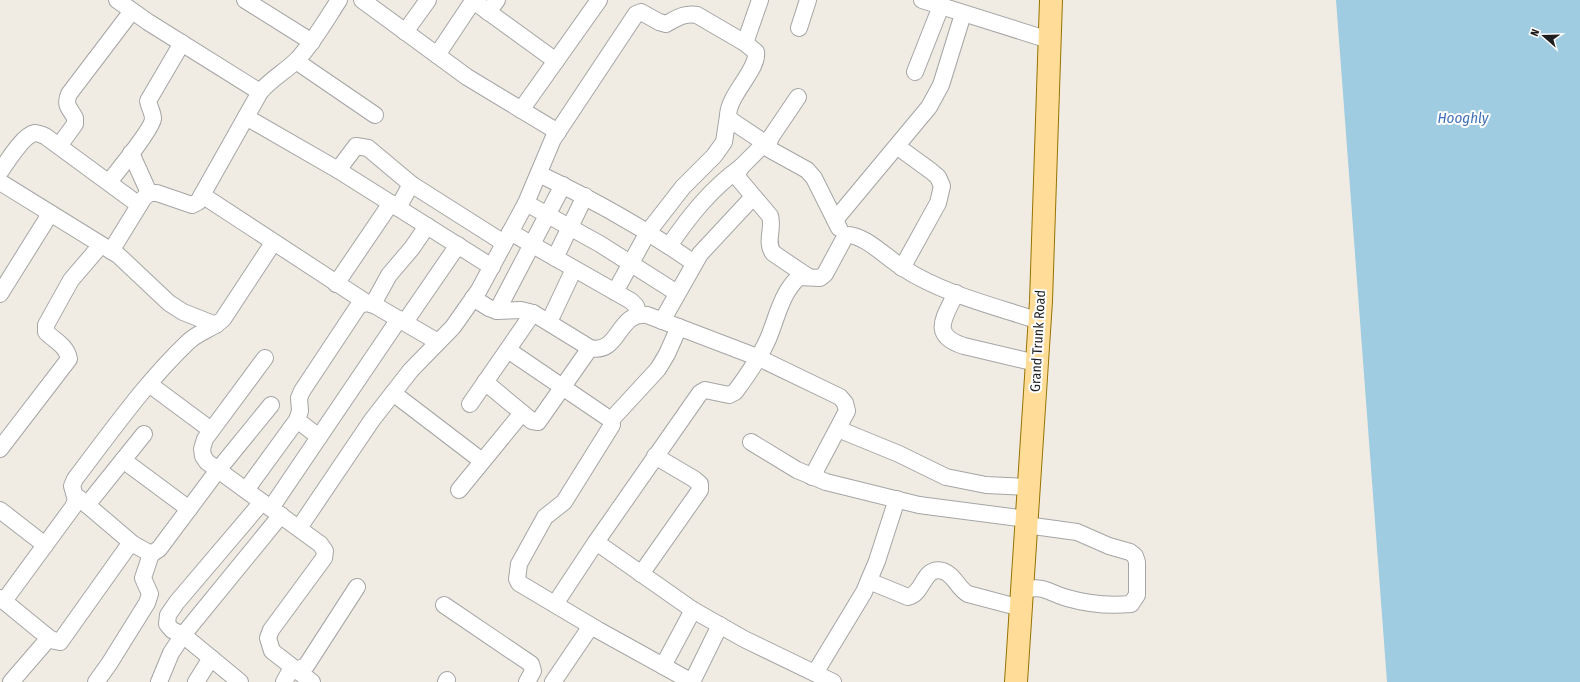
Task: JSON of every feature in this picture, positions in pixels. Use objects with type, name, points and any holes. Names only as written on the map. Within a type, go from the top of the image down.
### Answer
[{"type":"main road","name":"Grand Trunk Road","points":[[1016,682],[1039,321],[1051,0]]},
{"type":"street","points":[[117,0],[260,92]]},
{"type":"street","points":[[245,0],[312,42]]},
{"type":"street","points":[[0,449],[69,359],[68,353],[63,347],[46,332],[46,325],[71,280],[106,248],[144,199],[157,193],[192,205],[198,202],[260,92],[269,81],[296,60],[312,42],[339,0]]},
{"type":"street","points":[[362,0],[478,84],[558,132]]},
{"type":"street","points":[[405,32],[428,0]]},
{"type":"street","points":[[437,55],[472,0],[492,6],[556,61]]},
{"type":"street","points":[[521,110],[599,0]]},
{"type":"street","points":[[745,43],[760,0]]},
{"type":"street","points":[[799,28],[808,0]]},
{"type":"street","points":[[922,0],[962,14],[1049,40]]},
{"type":"street","points":[[915,72],[941,6]]},
{"type":"street","points":[[59,146],[74,124],[75,118],[67,108],[66,102],[69,94],[132,11]]},
{"type":"street","points":[[299,528],[342,463],[393,393],[415,366],[453,327],[473,298],[492,267],[526,203],[549,147],[632,19],[641,12],[659,22],[666,24],[681,16],[689,14],[697,15],[745,43],[756,52],[757,56],[731,103],[726,136],[719,150],[683,187],[648,232],[616,292]]},
{"type":"street","points":[[835,220],[920,120],[936,96],[962,14]]},
{"type":"street","points":[[108,182],[151,126],[152,113],[149,108],[148,101],[182,43]]},
{"type":"street","points":[[296,60],[375,115]]},
{"type":"street","points":[[669,246],[704,199],[726,178],[741,167],[768,140],[798,97]]},
{"type":"street","points":[[728,116],[732,121],[768,140]]},
{"type":"street","points":[[246,117],[338,170],[492,267]]},
{"type":"street","points":[[0,172],[28,136],[36,133],[45,136],[108,182],[144,199]]},
{"type":"street","points":[[768,140],[770,149],[807,170],[814,178],[838,226],[846,235],[856,236],[902,268],[924,280],[956,293],[1039,321]]},
{"type":"street","points":[[338,170],[356,146],[368,148],[411,184],[507,238],[532,245],[616,292],[636,306],[638,314]]},
{"type":"street","points":[[898,147],[938,177],[942,186],[938,203],[902,268]]},
{"type":"street","points":[[131,153],[144,199]]},
{"type":"street","points":[[741,167],[738,173],[738,178],[770,216],[772,222],[769,248],[772,253],[807,276]]},
{"type":"street","points":[[539,174],[585,196],[648,232],[694,263]]},
{"type":"street","points":[[0,182],[127,262],[157,293],[169,303],[183,312],[216,325]]},
{"type":"street","points":[[336,284],[411,184]]},
{"type":"street","points":[[497,311],[564,185]]},
{"type":"street","points":[[202,195],[336,284],[438,342]]},
{"type":"street","points":[[555,258],[585,196]]},
{"type":"street","points":[[662,321],[694,263],[709,243],[753,197]]},
{"type":"street","points":[[526,203],[570,227],[678,293]]},
{"type":"street","points":[[0,294],[50,214]]},
{"type":"street","points":[[370,304],[389,275],[412,248],[427,226]]},
{"type":"street","points":[[555,604],[655,456],[700,393],[705,390],[729,395],[736,392],[767,341],[786,293],[799,277],[807,276],[820,278],[825,274],[846,235]]},
{"type":"street","points":[[133,544],[129,545],[60,642],[49,638],[2,600],[73,507],[76,500],[72,486],[75,479],[149,384],[189,341],[216,325],[230,310],[273,243]]},
{"type":"street","points":[[159,682],[171,654],[183,635],[272,508],[319,437],[458,245]]},
{"type":"street","points":[[549,322],[574,269]]},
{"type":"street","points":[[956,293],[942,323],[942,332],[946,338],[964,346],[1036,363]]},
{"type":"street","points":[[473,298],[497,311],[520,310],[533,313],[590,348],[603,348],[609,345],[631,317],[638,314],[679,327],[757,357],[840,397],[845,403],[846,411],[812,477]]},
{"type":"street","points":[[246,490],[297,420],[300,411],[299,398],[302,391],[351,316],[360,305],[370,304]]},
{"type":"street","points":[[470,404],[533,313]]},
{"type":"street","points":[[611,420],[658,368],[667,354],[679,327]]},
{"type":"street","points":[[485,382],[532,421],[538,422],[590,348]]},
{"type":"street","points":[[508,350],[611,420],[612,425],[610,431],[564,502],[545,517],[519,564],[517,579],[519,583],[591,626],[692,682],[720,625]]},
{"type":"street","points":[[265,358],[211,430],[202,449],[203,456],[207,462],[320,544],[325,551],[324,558],[271,630],[268,638],[272,651],[312,682]]},
{"type":"street","points":[[149,384],[211,430]]},
{"type":"street","points":[[393,393],[482,461]]},
{"type":"street","points":[[96,682],[147,603],[150,594],[143,578],[151,554],[159,549],[218,470],[271,405]]},
{"type":"street","points":[[459,490],[522,413]]},
{"type":"street","points":[[297,420],[319,437]]},
{"type":"street","points":[[838,429],[906,457],[946,477],[986,484],[1029,487]]},
{"type":"street","points":[[87,505],[144,434]]},
{"type":"street","points":[[750,442],[796,470],[826,482],[897,500],[1077,532],[1109,546],[1130,552],[1137,562],[1137,595],[1132,604],[1111,606],[1066,598],[1040,588],[1022,599],[968,594],[962,591],[954,578],[942,571],[934,571],[927,575],[918,591],[913,596],[908,597],[869,581]]},
{"type":"street","points":[[641,574],[700,490],[700,484],[694,479],[655,456]]},
{"type":"street","points":[[123,460],[189,509]]},
{"type":"street","points":[[74,494],[133,544],[151,554]]},
{"type":"street","points":[[815,673],[857,606],[869,581],[897,500]]},
{"type":"street","points":[[240,682],[183,635],[172,630],[167,624],[171,609],[272,508]]},
{"type":"street","points":[[0,510],[45,545]]},
{"type":"street","points":[[596,542],[693,610],[834,682]]},
{"type":"street","points":[[284,682],[289,673],[295,670],[301,670],[309,662],[357,587]]},
{"type":"street","points":[[444,605],[524,658],[531,664],[530,676],[552,682],[591,626]]},
{"type":"street","points":[[663,666],[693,610]]},
{"type":"street","points":[[11,682],[49,638]]},
{"type":"street","points":[[196,682],[211,658]]},
{"type":"water","name":"Hooghly","points":[[1336,0],[1580,0],[1580,682],[1387,682]]}]
